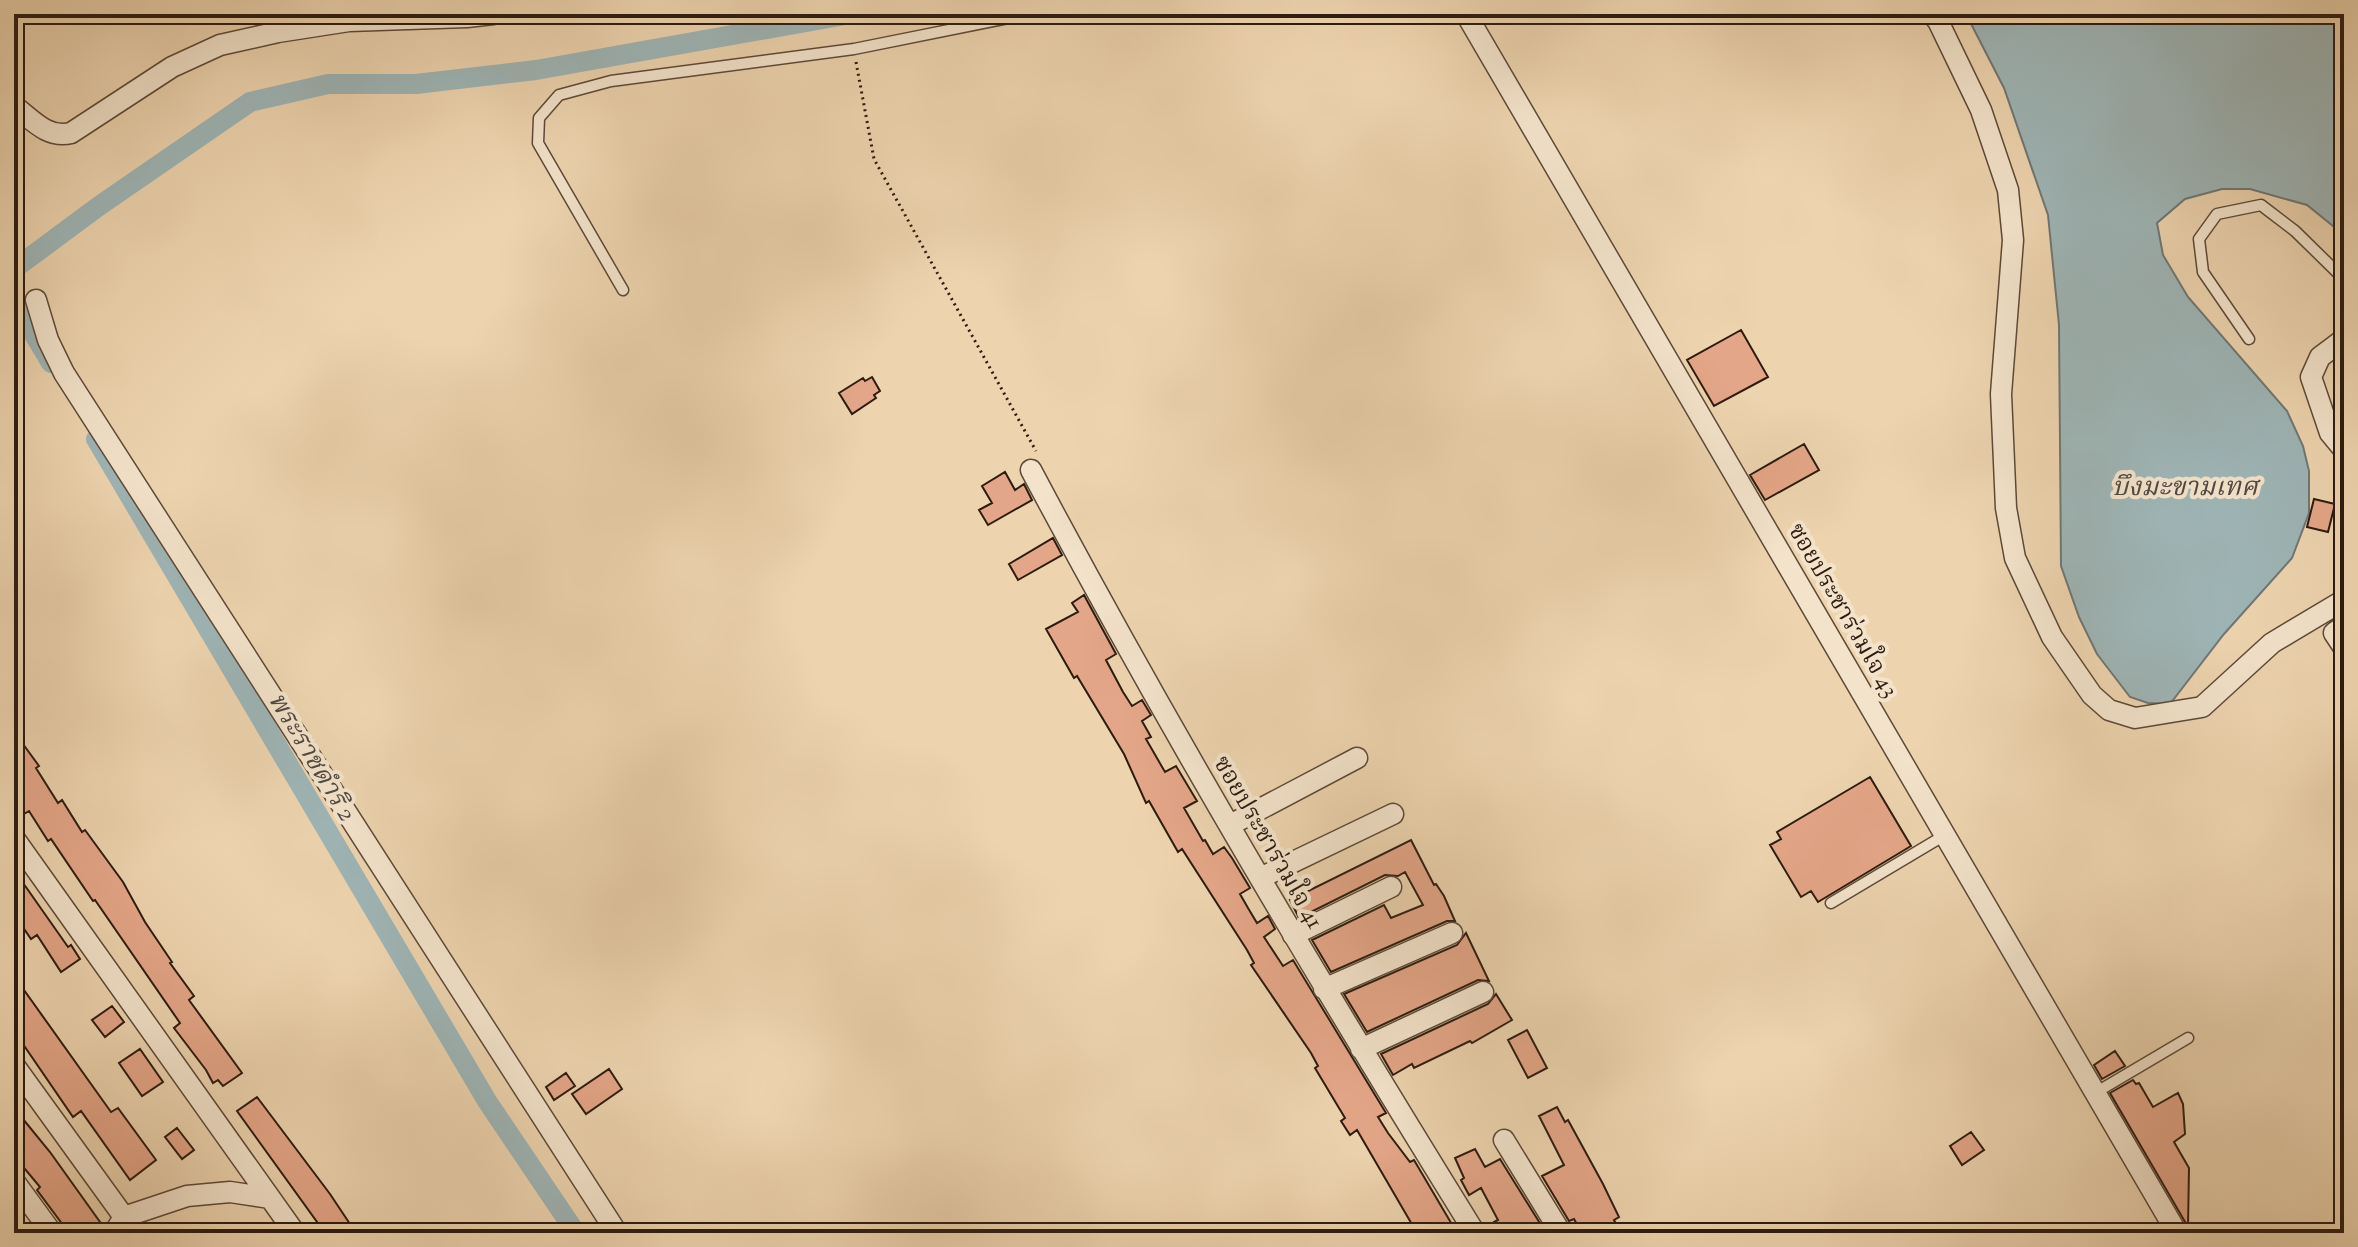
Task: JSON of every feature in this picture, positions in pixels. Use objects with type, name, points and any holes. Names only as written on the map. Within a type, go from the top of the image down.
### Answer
[{"type":"street","points":[[14,106],[45,131],[59,136],[71,133],[172,67],[220,45],[349,21],[493,14]]},
{"type":"street","name":"ซอยประชาร่วมใจ 43","points":[[1466,14],[2177,1233]]},
{"type":"street","points":[[1932,14],[1981,110],[2008,190],[2013,240],[2001,394],[2006,508],[2015,558],[2052,637],[2092,695],[2109,710],[2135,718],[2202,707],[2272,643],[2344,600]]},
{"type":"street","points":[[36,300],[48,340],[64,373],[617,1233]]},
{"type":"street","points":[[2344,339],[2320,357],[2311,377],[2330,433],[2344,450]]},
{"type":"street","name":"ซอยประชาร่วมใจ 41","points":[[1035,463],[1087,575],[1260,878],[1324,989],[1475,1233]]},
{"type":"street","points":[[2344,626],[2334,633],[2344,648]]},
{"type":"street","points":[[1230,825],[1357,758]]},
{"type":"street","points":[[1260,878],[1393,814]]},
{"type":"street","points":[[14,838],[295,1233]]},
{"type":"street","points":[[1293,935],[1391,887]]},
{"type":"street","points":[[1324,989],[1452,933]]},
{"type":"street","points":[[1361,1049],[1483,992]]},
{"type":"street","points":[[14,1065],[119,1225],[187,1196],[230,1192],[270,1198]]},
{"type":"street","points":[[1504,1140],[1561,1233]]},
{"type":"street","points":[[14,1181],[52,1233]]},
{"type":"lane","points":[[623,290],[538,143],[539,118],[559,95],[611,81],[854,49],[1028,14]]},
{"type":"lane","points":[[2249,339],[2203,272],[2199,239],[2217,214],[2261,205],[2295,231],[2344,279]]},
{"type":"lane","points":[[1831,903],[1945,835]]},
{"type":"lane","points":[[2095,1093],[2188,1038]]},
{"type":"path","points":[[854,49],[874,159],[1035,463]]},
{"type":"water","name":"บึงมะขามเทศ","points":[[1966,14],[2344,14],[2344,235],[2307,205],[2250,189],[2222,189],[2185,199],[2157,223],[2163,255],[2188,297],[2287,411],[2303,446],[2309,471],[2309,513],[2292,558],[2224,634],[2170,704],[2148,703],[2130,697],[2097,654],[2079,617],[2061,566],[2059,325],[2048,215],[2004,88]]},
{"type":"building","points":[[1741,330],[1768,377],[1714,406],[1687,360]]},
{"type":"building","points":[[872,377],[880,391],[874,395],[876,398],[852,414],[839,393],[863,378],[865,381]]},
{"type":"building","points":[[1804,444],[1819,470],[1765,500],[1750,475]]},
{"type":"building","points":[[1005,472],[1015,490],[1024,484],[1032,500],[988,525],[979,510],[992,503],[982,486]]},
{"type":"building","points":[[2314,499],[2335,504],[2328,532],[2307,527]]},
{"type":"building","points":[[1053,538],[1062,555],[1018,580],[1009,564]]},
{"type":"building","points":[[1084,595],[1116,654],[1106,660],[1123,692],[1132,706],[1142,700],[1151,715],[1142,721],[1151,737],[1146,739],[1165,772],[1176,766],[1197,801],[1184,808],[1203,841],[1213,854],[1224,847],[1232,858],[1250,888],[1240,894],[1257,923],[1268,916],[1275,929],[1264,937],[1283,966],[1293,960],[1386,1113],[1378,1117],[1410,1162],[1414,1160],[1457,1233],[1417,1233],[1357,1130],[1350,1135],[1341,1121],[1345,1118],[1315,1068],[1318,1066],[1311,1053],[1251,965],[1254,963],[1247,950],[1182,849],[1178,852],[1149,801],[1146,803],[1124,754],[1046,629],[1078,612],[1072,603]]},
{"type":"building","points":[[23,744],[39,766],[36,768],[58,803],[62,800],[82,832],[85,830],[123,882],[170,963],[194,996],[189,1000],[242,1073],[223,1086],[218,1080],[213,1083],[174,1028],[180,1023],[95,900],[51,839],[48,841],[29,811],[24,814],[14,798],[14,751]]},
{"type":"building","points":[[1870,777],[1911,846],[1818,902],[1811,891],[1801,897],[1770,845],[1781,839],[1777,832]]},
{"type":"building","points":[[1411,840],[1455,921],[1447,921],[1331,972],[1312,940],[1384,905],[1391,918],[1423,905],[1405,872],[1398,876],[1385,875],[1299,918],[1290,900]]},
{"type":"building","points":[[14,870],[68,947],[71,945],[80,959],[61,972],[37,935],[31,939],[14,914]]},
{"type":"building","points":[[1466,933],[1489,981],[1478,980],[1367,1032],[1344,994],[1457,945]]},
{"type":"building","points":[[14,976],[111,1112],[118,1108],[156,1160],[130,1180],[81,1111],[73,1117],[14,1031]]},
{"type":"building","points":[[1496,994],[1512,1020],[1472,1043],[1470,1041],[1414,1068],[1412,1064],[1393,1075],[1381,1054],[1488,1004]]},
{"type":"building","points":[[112,1006],[124,1022],[105,1037],[92,1020]]},
{"type":"building","points":[[1527,1030],[1547,1068],[1528,1078],[1508,1040]]},
{"type":"building","points":[[140,1049],[163,1082],[142,1096],[119,1063]]},
{"type":"building","points":[[2115,1051],[2125,1066],[2102,1079],[2094,1065]]},
{"type":"building","points":[[609,1069],[622,1089],[586,1114],[572,1094]]},
{"type":"building","points":[[566,1073],[575,1086],[554,1100],[546,1087]]},
{"type":"building","points":[[2133,1080],[2139,1083],[2153,1107],[2178,1093],[2183,1104],[2185,1134],[2174,1142],[2189,1168],[2188,1227],[2110,1093]]},
{"type":"building","points":[[257,1097],[356,1233],[322,1233],[315,1224],[317,1222],[237,1111]]},
{"type":"building","points":[[1557,1107],[1565,1122],[1568,1120],[1603,1184],[1619,1217],[1614,1220],[1621,1233],[1582,1233],[1574,1219],[1569,1221],[1542,1176],[1564,1165],[1539,1116]]},
{"type":"building","points":[[14,1108],[100,1222],[84,1233],[69,1233],[37,1190],[40,1187],[14,1156]]},
{"type":"building","points":[[177,1128],[194,1150],[182,1159],[165,1137]]},
{"type":"building","points":[[1971,1132],[1984,1150],[1962,1165],[1950,1146]]},
{"type":"building","points":[[1475,1149],[1485,1167],[1500,1159],[1546,1233],[1500,1233],[1494,1222],[1498,1220],[1481,1188],[1469,1195],[1461,1180],[1464,1178],[1455,1158]]},
{"type":"waterway","points":[[14,269],[250,102],[328,84],[416,84],[536,70],[851,14]]},
{"type":"waterway","name":"พระราชดำริ 2","points":[[14,301],[51,363]]},
{"type":"waterway","name":"พระราชดำริ 2","points":[[96,439],[487,1101],[576,1233]]}]
